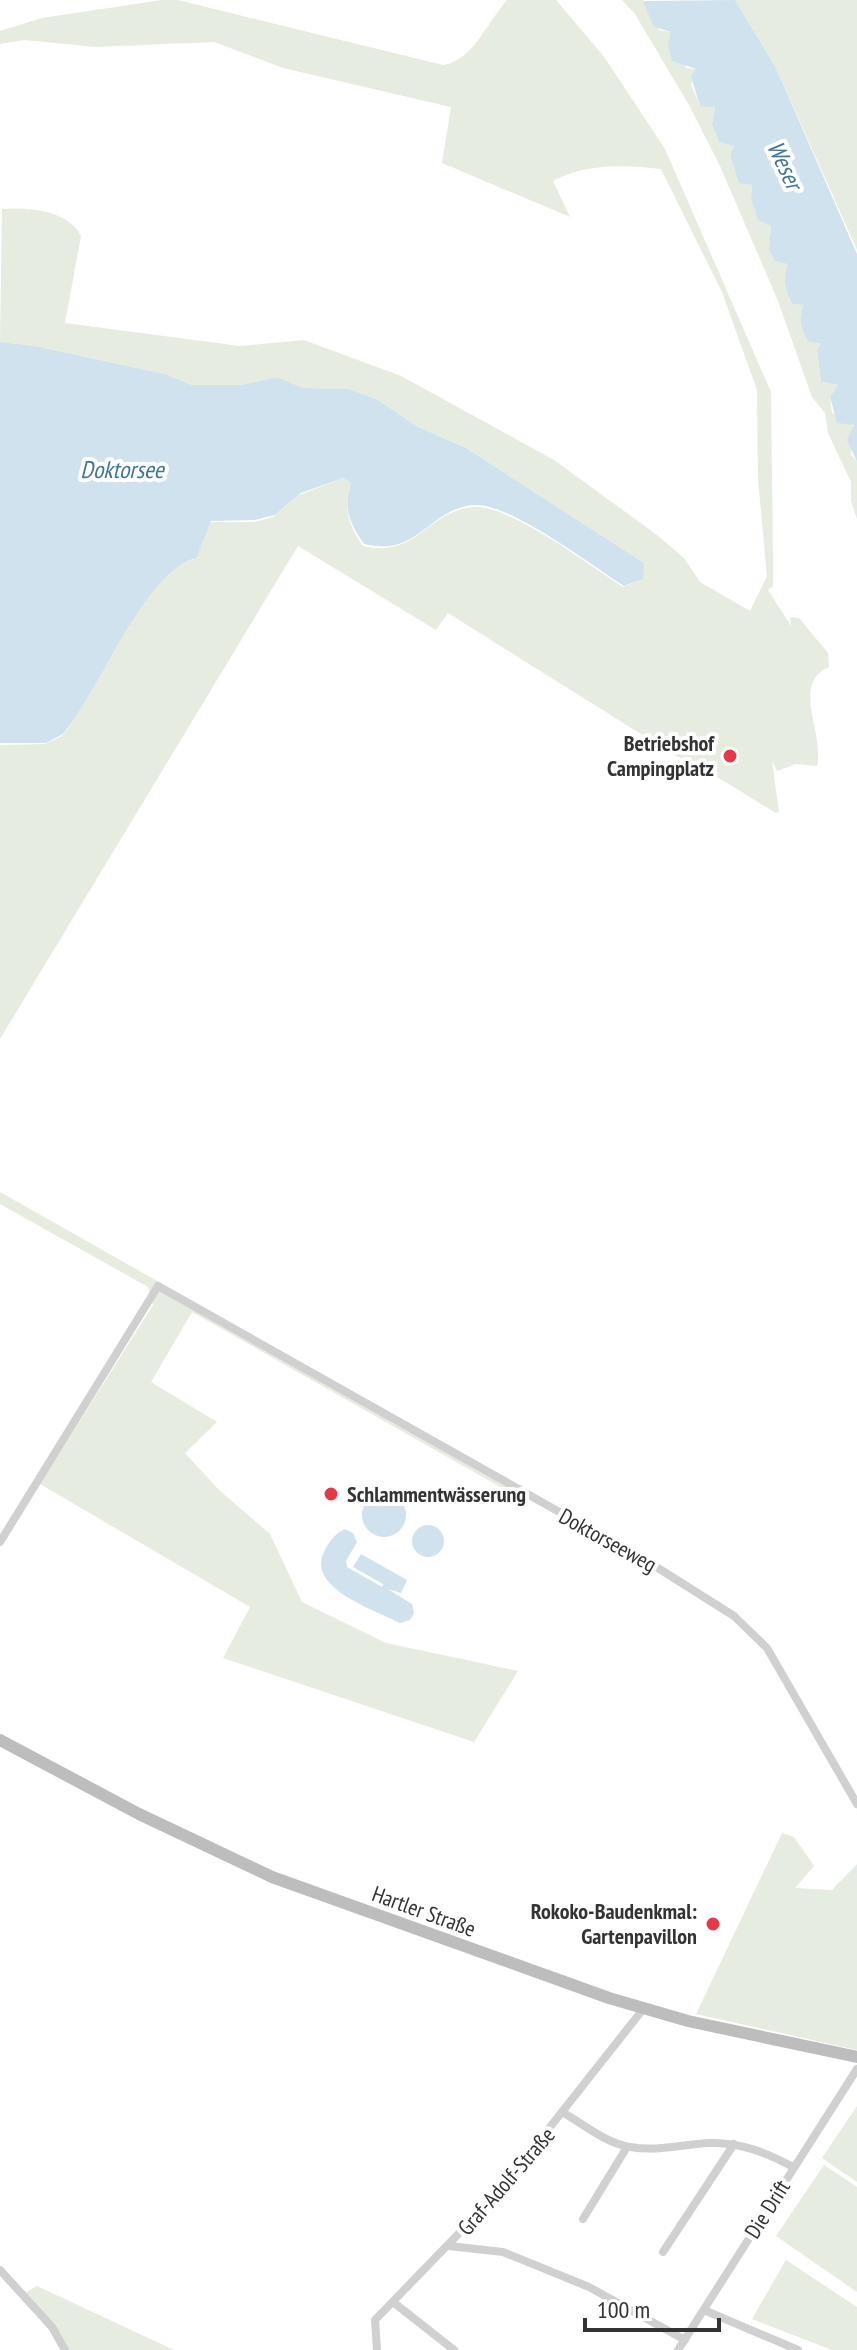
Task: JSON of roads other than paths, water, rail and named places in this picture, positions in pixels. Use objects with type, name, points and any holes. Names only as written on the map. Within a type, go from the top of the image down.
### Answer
[{"type":"main road","name":"Hartler Straße","points":[[0,1740],[152,1820],[272,1877],[644,2008],[765,2039],[857,2057]]},
{"type":"street","name":"Doktorseeweg","points":[[0,1542],[158,1286],[672,1576],[734,1616],[767,1648],[857,1804]]},
{"type":"street","name":"Graf-Adolf-Straße","points":[[377,2350],[375,2320],[449,2246],[564,2113],[644,2008]]},
{"type":"street","name":"Die Drift","points":[[678,2350],[857,2069]]},
{"type":"street","points":[[564,2113],[627,2147],[651,2149],[709,2143],[734,2144],[769,2154],[793,2167]]},
{"type":"street","points":[[663,2252],[734,2144]]},
{"type":"street","points":[[583,2219],[627,2147]]},
{"type":"street","points":[[449,2246],[503,2252],[561,2275],[685,2340]]},
{"type":"street","points":[[0,2270],[52,2327],[65,2350]]},
{"type":"street","points":[[393,2302],[454,2350]]},
{"type":"street","points":[[704,2310],[798,2350]]},
{"type":"water","name":"Weser","points":[[735,0],[776,68],[857,254],[857,462],[847,440],[854,425],[837,423],[830,397],[838,385],[821,382],[817,350],[821,343],[809,342],[804,333],[801,319],[804,305],[792,304],[785,279],[788,264],[775,261],[769,249],[771,226],[758,220],[751,199],[752,185],[739,183],[730,155],[734,146],[719,142],[712,124],[715,107],[700,106],[691,77],[696,69],[672,61],[668,45],[671,32],[654,27],[643,1]]},
{"type":"water","name":"Doktorsee","points":[[0,342],[35,346],[165,374],[192,385],[241,385],[277,377],[303,388],[349,389],[378,400],[418,427],[466,448],[644,563],[643,579],[624,586],[529,524],[490,507],[475,505],[446,514],[411,539],[398,544],[364,544],[349,515],[351,483],[343,478],[301,493],[275,515],[255,520],[211,521],[196,558],[176,568],[140,609],[63,734],[46,743],[0,743]]},
{"type":"water","points":[[384,1493],[400,1499],[406,1515],[400,1531],[384,1537],[368,1531],[362,1515],[368,1499]]},
{"type":"water","points":[[428,1525],[439,1530],[444,1541],[439,1552],[428,1557],[417,1552],[412,1541],[417,1530]]},
{"type":"water","points":[[345,1529],[353,1533],[357,1542],[346,1561],[347,1567],[382,1587],[383,1584],[353,1567],[361,1554],[407,1580],[401,1593],[388,1589],[412,1604],[414,1613],[410,1620],[400,1623],[360,1604],[334,1587],[325,1576],[321,1565],[324,1552],[333,1538]]},
{"type":"place","name":"Betriebshof Campingplatz","points":[[730,756]]},
{"type":"place","name":"Schlammentwässerung","points":[[331,1494]]},
{"type":"place","name":"Rokoko-Baudenkmal: Gartenpavillon","points":[[713,1924]]}]
